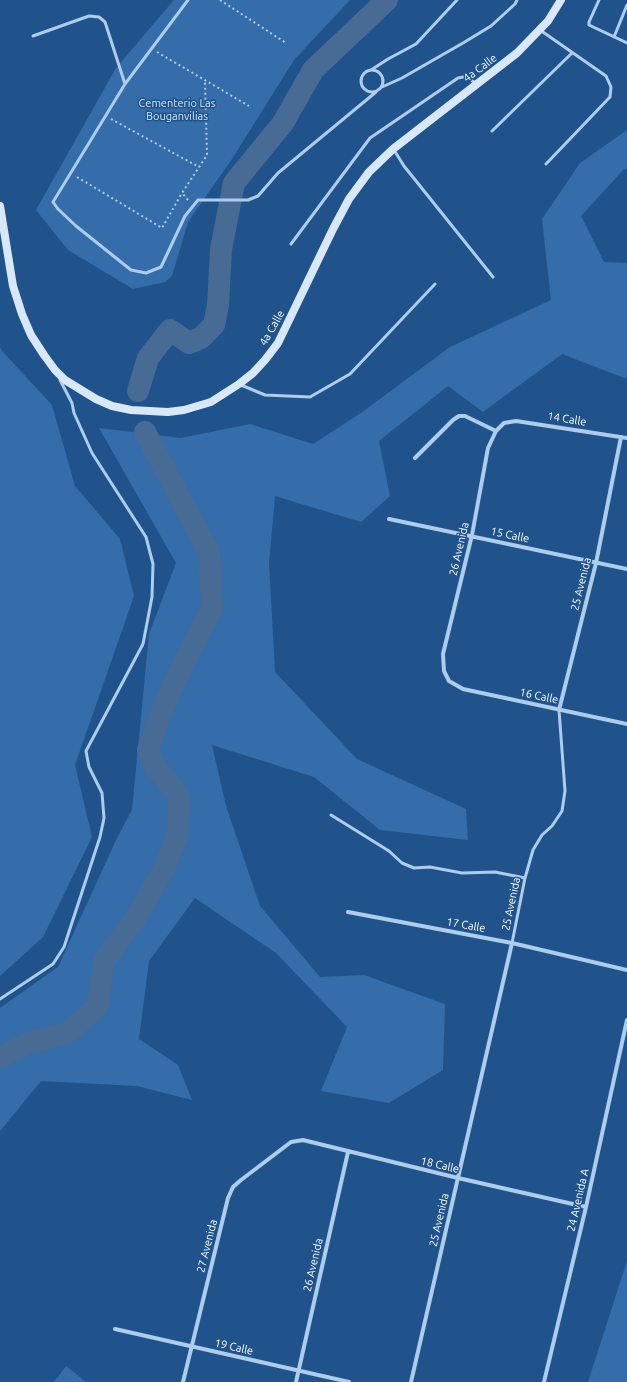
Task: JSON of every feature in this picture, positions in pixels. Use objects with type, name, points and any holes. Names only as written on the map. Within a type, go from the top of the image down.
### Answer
[{"type":"main road","name":"4a Calle","points":[[0,206],[14,286],[22,314],[31,335],[55,370],[81,391],[96,399],[112,406],[131,410],[168,412],[184,410],[211,402],[253,373],[278,343],[333,229],[350,199],[369,172],[393,149],[517,53],[548,21],[561,0]]},
{"type":"street","points":[[415,458],[453,420],[459,416],[465,416],[496,431]]},
{"type":"street","name":"14 Calle","points":[[504,423],[516,420],[627,438]]},
{"type":"street","name":"26 Avenida","points":[[449,681],[444,671],[443,654],[472,536],[488,448],[496,431],[504,423]]},
{"type":"street","name":"25 Avenida","points":[[559,710],[596,563],[621,437]]},
{"type":"street","name":"15 Calle","points":[[389,519],[627,569]]},
{"type":"street","name":"16 Calle","points":[[449,681],[463,689],[627,724]]},
{"type":"street","name":"17 Calle","points":[[348,912],[512,943],[627,970]]},
{"type":"street","name":"25 Avenida","points":[[411,1382],[512,943]]},
{"type":"street","name":"24 Avenida A","points":[[544,1382],[586,1207],[627,1020]]},
{"type":"street","name":"18 Calle","points":[[291,1142],[303,1140],[348,1152],[586,1207]]},
{"type":"street","name":"27 Avenida","points":[[183,1382],[228,1198],[233,1187],[291,1142]]},
{"type":"street","name":"26 Avenida","points":[[296,1382],[348,1152]]},
{"type":"street","name":"19 Calle","points":[[115,1329],[349,1382]]},
{"type":"lane","points":[[188,0],[125,84],[53,202],[58,209],[76,226],[131,270],[146,273],[161,267],[185,216],[198,200],[248,200],[258,196],[278,173],[382,87],[402,78],[491,26],[515,4],[517,0]]},
{"type":"lane","points":[[376,92],[368,91],[363,86],[363,76],[365,73],[416,44],[457,0]]},
{"type":"lane","points":[[599,0],[588,22],[589,25],[627,43]]},
{"type":"lane","points":[[614,37],[627,5]]},
{"type":"lane","points":[[33,36],[89,16],[99,17],[105,22],[125,84]]},
{"type":"lane","points":[[540,30],[606,76],[610,87],[610,97],[546,164]]},
{"type":"lane","points":[[492,131],[572,53]]},
{"type":"lane","points":[[371,70],[378,72],[382,77],[382,87]]},
{"type":"lane","points":[[291,244],[370,138],[458,78],[467,77],[477,84]]},
{"type":"lane","points":[[393,149],[404,166],[492,277]]},
{"type":"lane","points":[[239,384],[265,395],[310,397],[350,374],[435,284]]},
{"type":"lane","points":[[0,999],[53,964],[64,947],[100,837],[104,818],[102,793],[86,759],[86,750],[143,644],[152,597],[153,564],[146,537],[92,453],[74,413],[72,403],[55,370]]},
{"type":"lane","name":"25 Avenida","points":[[512,943],[525,878],[533,850],[542,835],[552,826],[562,811],[565,791],[559,710]]},
{"type":"lane","points":[[332,815],[389,851],[402,863],[414,868],[430,867],[462,873],[495,872],[525,878]]},
{"type":"path","points":[[220,0],[286,44]]},
{"type":"path","points":[[151,48],[249,106]]},
{"type":"path","points":[[70,174],[162,228],[182,193],[207,155],[205,80]]},
{"type":"path","points":[[105,116],[199,167]]},
{"type":"path","points":[[182,193],[194,205]]},
{"type":"green space","name":"Cementerio Las Bouganvilias","points":[[174,0],[350,0],[294,60],[232,159],[188,222],[172,276],[165,282],[133,289],[68,250],[36,210],[116,68]]},
{"type":"green space","points":[[627,130],[627,169],[624,169],[581,216],[604,262],[627,263],[627,379],[562,354],[483,412],[448,386],[379,441],[390,496],[361,522],[275,496],[269,563],[275,672],[357,759],[466,809],[468,840],[380,830],[314,777],[212,745],[226,806],[260,906],[320,977],[364,975],[445,1004],[443,1070],[389,1103],[321,1091],[347,1027],[276,953],[195,898],[149,961],[139,1039],[178,1065],[192,1100],[137,1086],[41,1081],[0,1131],[0,1008],[58,967],[117,838],[132,810],[149,634],[176,563],[99,428],[181,438],[250,424],[313,444],[361,413],[450,347],[551,300],[542,219],[580,163]]},
{"type":"green space","points":[[0,347],[52,405],[75,486],[120,539],[134,596],[75,765],[92,837],[43,937],[0,976]]},
{"type":"green space","points":[[627,1261],[627,1382],[588,1382]]},
{"type":"green space","points":[[66,1366],[86,1382],[54,1382]]},
{"type":"waterway","points":[[138,391],[148,358],[170,330],[189,343],[201,338],[214,325],[218,305],[221,249],[234,183],[283,123],[313,70],[387,0]]},
{"type":"waterway","points":[[0,1058],[27,1043],[66,1034],[98,1006],[104,961],[135,919],[163,871],[177,837],[179,796],[156,768],[148,750],[160,716],[181,668],[212,608],[209,552],[145,432]]}]
